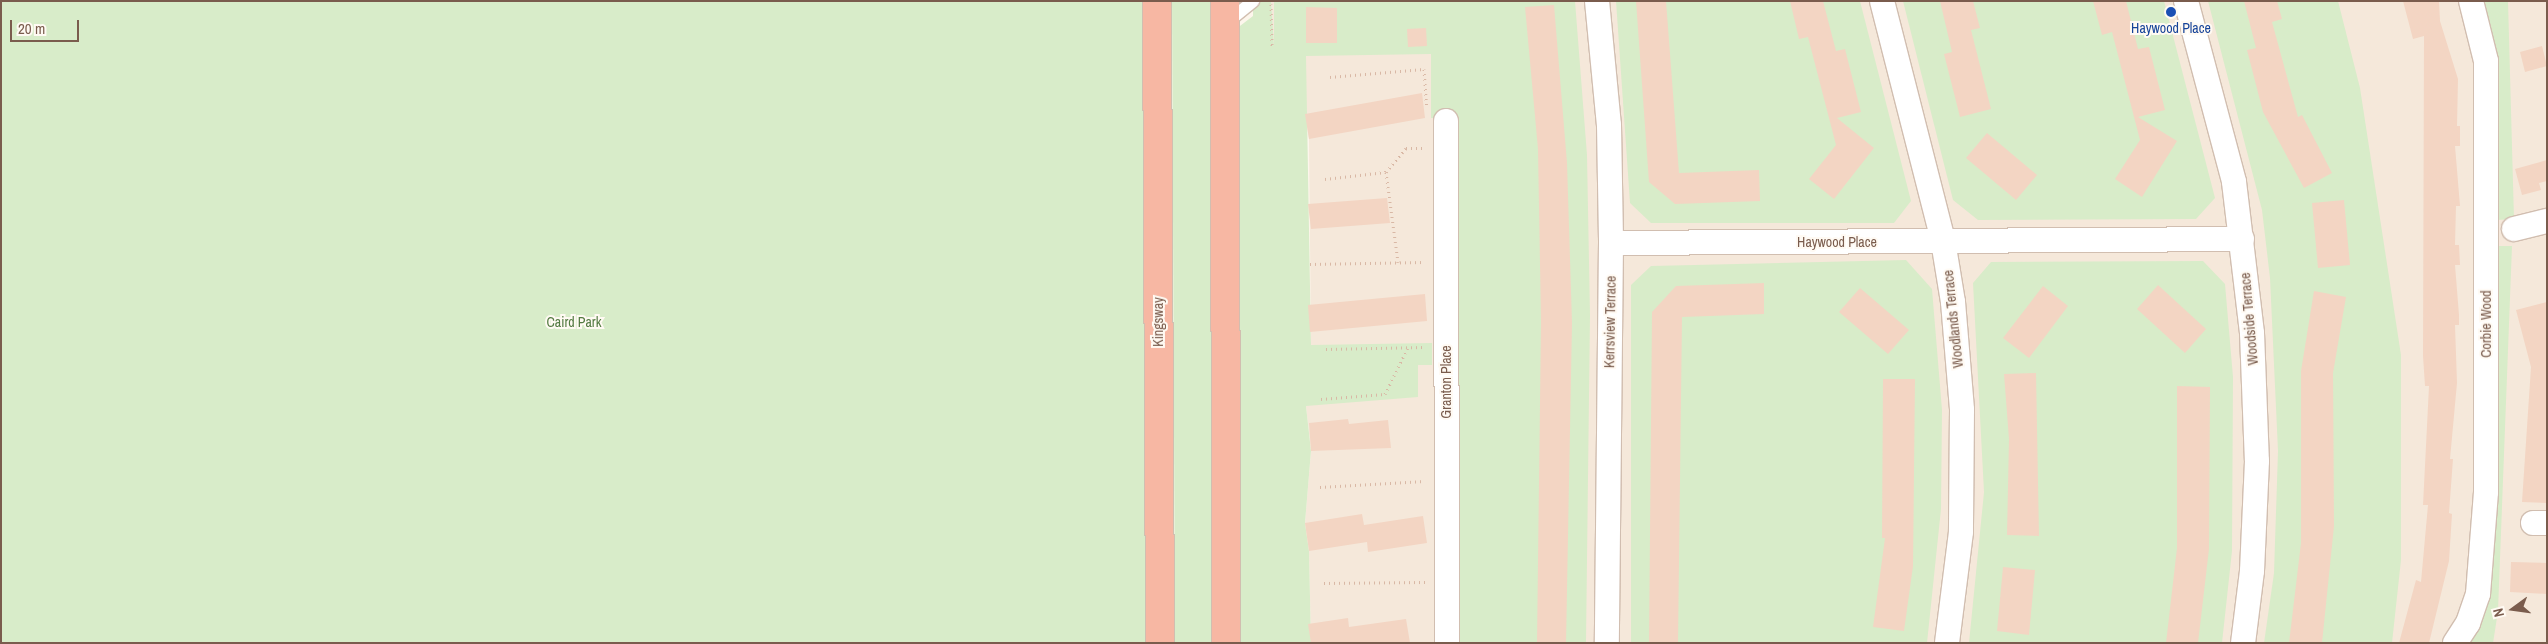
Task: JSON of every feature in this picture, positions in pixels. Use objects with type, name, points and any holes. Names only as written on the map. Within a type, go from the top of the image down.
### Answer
[{"type":"highway","name":"Kingsway","points":[[1157,1],[1160,643]]},
{"type":"highway","points":[[1225,13],[1226,643]]},
{"type":"street","name":"Kerrsview Terrace","points":[[1596,1],[1609,125],[1611,243],[1607,643]]},
{"type":"street","name":"Woodlands Terrace","points":[[1882,1],[1943,241],[1953,302],[1962,410],[1961,532],[1946,643]]},
{"type":"street","name":"Woodside Terrace","points":[[2186,1],[2234,182],[2252,333],[2257,461],[2252,570],[2243,643]]},
{"type":"street","name":"Corbie Wood","points":[[2455,643],[2468,623],[2478,594],[2486,492],[2486,61],[2470,1]]},
{"type":"street","name":"Granton Place","points":[[1437,118],[1446,148],[1447,643]]},
{"type":"street","points":[[2514,229],[2547,221]]},
{"type":"street","name":"Haywood Place","points":[[1611,243],[2242,239]]},
{"type":"lane","points":[[1225,13],[1253,1]]},
{"type":"path","points":[[1271,1],[1272,46]]},
{"type":"path","points":[[1330,77],[1424,69],[1437,118]]},
{"type":"path","points":[[1325,179],[1386,172],[1406,148],[1446,148]]},
{"type":"path","points":[[1386,172],[1398,262]]},
{"type":"path","points":[[1310,264],[1445,262]]},
{"type":"path","points":[[1321,399],[1385,394],[1408,347]]},
{"type":"path","points":[[1326,349],[1446,347]]},
{"type":"path","points":[[1320,487],[1446,480]]},
{"type":"path","points":[[1324,583],[1446,582]]},
{"type":"shaded area","points":[[1271,1],[2547,1],[2547,643],[1311,643],[1309,551],[1305,523],[1311,451],[1306,406],[1311,346],[1309,139],[1305,114],[1272,46]]},
{"type":"green space","name":"Caird Park","points":[[1,1],[1146,1],[1148,643],[1,643]]},
{"type":"green space","points":[[1172,1],[1211,1],[1213,643],[1175,643]]},
{"type":"green space","points":[[1271,1],[1274,47],[1274,1],[1575,1],[1587,155],[1590,315],[1586,643],[1460,643],[1457,118],[1431,118],[1431,54],[1306,56],[1311,345],[1432,343],[1432,365],[1418,365],[1418,397],[1306,406],[1311,451],[1305,523],[1309,551],[1311,643],[1239,643],[1236,29],[1253,16],[1253,4]]},
{"type":"green space","points":[[1616,1],[1860,1],[1911,201],[1894,223],[1651,223],[1630,203]]},
{"type":"green space","points":[[1903,1],[2164,1],[2215,198],[2196,219],[1978,220],[1953,200]]},
{"type":"green space","points":[[2208,1],[2338,1],[2360,88],[2401,355],[2401,560],[2392,643],[2264,643],[2274,573],[2278,451],[2270,278],[2262,210]]},
{"type":"green space","points":[[2480,1],[2508,1],[2514,219],[2496,220]]},
{"type":"green space","points":[[2496,246],[2512,246],[2498,611],[2493,643],[2465,643]]},
{"type":"green space","points":[[1906,260],[1932,289],[1942,410],[1941,509],[1927,643],[1631,643],[1631,285],[1651,266]]},
{"type":"green space","points":[[2203,261],[2225,284],[2233,377],[2232,551],[2222,643],[1969,643],[1984,492],[1973,283],[1991,262]]},
{"type":"building","points":[[1636,1],[1666,1],[1679,173],[1759,170],[1760,201],[1675,204],[1649,182]]},
{"type":"building","points":[[1790,1],[1823,1],[1836,51],[1845,49],[1861,112],[1837,118],[1874,148],[1834,199],[1809,179],[1836,145],[1808,37],[1799,39]]},
{"type":"building","points":[[1940,1],[1973,1],[1980,28],[1971,30],[1991,109],[1960,117],[1944,54],[1952,52]]},
{"type":"building","points":[[2093,1],[2126,1],[2138,49],[2149,47],[2165,110],[2138,117],[2177,141],[2142,197],[2115,179],[2140,140],[2112,32],[2102,35]]},
{"type":"building","points":[[2244,1],[2277,1],[2282,19],[2272,22],[2298,117],[2302,115],[2332,173],[2304,188],[2263,112],[2247,50],[2256,48]]},
{"type":"building","points":[[2403,1],[2439,1],[2440,21],[2458,79],[2457,126],[2460,126],[2460,146],[2455,146],[2460,206],[2456,206],[2455,245],[2459,245],[2460,265],[2455,265],[2459,325],[2455,325],[2457,383],[2450,459],[2453,459],[2449,513],[2452,514],[2449,561],[2429,643],[2399,643],[2416,580],[2421,582],[2428,505],[2423,505],[2429,386],[2425,386],[2423,356],[2424,36],[2413,39]]},
{"type":"building","points":[[1554,5],[1567,163],[1572,323],[1566,643],[1537,643],[1541,322],[1538,149],[1525,7]]},
{"type":"building","points":[[1306,7],[1337,8],[1337,43],[1306,43]]},
{"type":"building","points":[[1426,28],[1427,46],[1408,47],[1407,29]]},
{"type":"building","points":[[2542,46],[2547,66],[2525,72],[2520,52]]},
{"type":"building","points":[[1422,93],[1425,118],[1309,139],[1305,114]]},
{"type":"building","points":[[1987,133],[2037,175],[2016,200],[1966,158]]},
{"type":"building","points":[[2547,160],[2547,181],[2539,183],[2541,190],[2522,195],[2515,169]]},
{"type":"building","points":[[1387,198],[1390,223],[1311,229],[1308,204]]},
{"type":"building","points":[[2344,200],[2350,265],[2318,268],[2312,203]]},
{"type":"building","points":[[1764,283],[1764,314],[1682,317],[1678,643],[1649,643],[1652,312],[1676,286]]},
{"type":"building","points":[[2158,285],[2206,329],[2185,353],[2137,309]]},
{"type":"building","points":[[2043,286],[2068,306],[2029,358],[2003,338]]},
{"type":"building","points":[[1860,288],[1909,330],[1888,354],[1839,312]]},
{"type":"building","points":[[2314,291],[2346,297],[2333,373],[2334,526],[2322,643],[2289,643],[2301,543],[2301,371]]},
{"type":"building","points":[[1425,294],[1427,321],[1310,332],[1308,305]]},
{"type":"building","points":[[2547,302],[2547,503],[2522,502],[2531,367],[2516,310]]},
{"type":"building","points":[[2036,373],[2039,536],[2007,535],[2009,439],[2004,374]]},
{"type":"building","points":[[1883,379],[1915,379],[1913,566],[1904,631],[1873,627],[1885,538],[1882,538]]},
{"type":"building","points":[[2177,386],[2210,387],[2209,549],[2198,643],[2166,643],[2177,548]]},
{"type":"building","points":[[1348,419],[1349,424],[1388,420],[1391,448],[1311,451],[1309,423]]},
{"type":"building","points":[[1362,514],[1364,525],[1423,516],[1427,543],[1368,552],[1367,542],[1309,551],[1305,523]]},
{"type":"building","points":[[2511,562],[2547,563],[2547,594],[2510,592]]},
{"type":"building","points":[[2003,567],[2035,570],[2029,635],[1997,631]]},
{"type":"building","points":[[1348,618],[1349,627],[1406,619],[1410,643],[1311,643],[1308,624]]},
{"type":"place","name":"Haywood Place","points":[[2171,12]]}]
